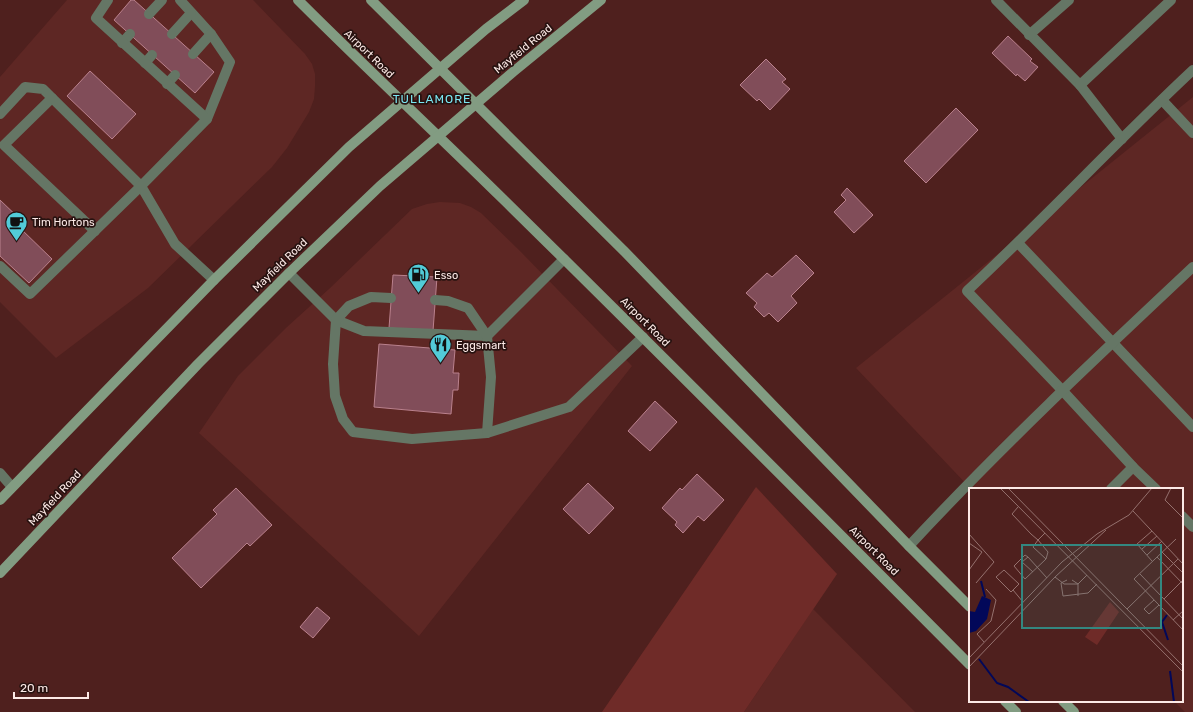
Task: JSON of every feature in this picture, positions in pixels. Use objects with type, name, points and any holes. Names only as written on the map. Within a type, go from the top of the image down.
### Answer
[{"type":"main road","name":"Airport Road","points":[[298,0],[643,337],[969,664]]},
{"type":"main road","points":[[371,0],[630,257],[908,546],[969,606]]},
{"type":"main road","points":[[0,500],[214,280],[349,147],[486,30],[524,0]]},
{"type":"main road","name":"Mayfield Road","points":[[0,573],[198,364],[289,273],[380,186],[601,0]]},
{"type":"main road","points":[[1006,702],[1016,712]]},
{"type":"main road","points":[[1064,702],[1074,712]]},
{"type":"lane","points":[[108,0],[96,18],[207,119]]},
{"type":"lane","points":[[149,14],[162,0]]},
{"type":"lane","points":[[0,266],[30,294],[141,186],[207,119],[230,62],[211,34],[180,0]]},
{"type":"lane","points":[[996,0],[1080,85],[1122,138]]},
{"type":"lane","points":[[1029,35],[1069,0]]},
{"type":"lane","points":[[1080,85],[1171,0]]},
{"type":"lane","points":[[172,34],[191,13]]},
{"type":"lane","points":[[122,43],[130,34]]},
{"type":"lane","points":[[193,54],[211,34]]},
{"type":"lane","points":[[145,63],[152,55]]},
{"type":"lane","points":[[1155,488],[1133,467],[967,291],[1018,243],[1122,138],[1193,70]]},
{"type":"lane","points":[[167,84],[175,75]]},
{"type":"lane","points":[[0,114],[25,87],[43,89],[141,186],[175,244],[214,280]]},
{"type":"lane","points":[[52,98],[4,145],[95,231]]},
{"type":"lane","points":[[1162,100],[1193,133]]},
{"type":"lane","points":[[1018,243],[1193,427]]},
{"type":"lane","points":[[289,273],[336,320],[364,331],[487,336],[564,259]]},
{"type":"lane","points":[[908,546],[1062,390],[1193,267]]},
{"type":"lane","points":[[391,298],[371,297],[356,303],[349,306],[336,320],[333,364],[334,396],[343,419],[353,432],[412,439],[487,433],[570,407],[643,337]]},
{"type":"lane","points":[[435,300],[448,301],[468,308],[487,336],[491,378],[487,433]]},
{"type":"lane","points":[[1112,488],[1133,467]]},
{"type":"lane","points":[[0,473],[12,487]]},
{"type":"lane","points":[[1183,517],[1193,527]]},
{"type":"shaded area","points":[[67,0],[253,0],[305,54],[312,64],[315,74],[315,86],[314,99],[309,112],[287,148],[272,167],[148,288],[56,358],[0,302],[0,77]]},
{"type":"shaded area","points":[[1193,97],[1193,712],[1185,712],[1175,702],[1183,702],[1183,488],[970,488],[856,368]]},
{"type":"shaded area","points":[[440,202],[460,203],[481,213],[632,366],[419,636],[199,433],[238,376],[287,327],[412,209],[427,204]]},
{"type":"shaded area","points":[[756,487],[837,574],[744,712],[602,712]]},
{"type":"shaded area","points":[[813,609],[915,712],[744,712]]},
{"type":"building","points":[[131,0],[134,0],[214,72],[195,93],[114,20]]},
{"type":"building","points":[[1008,36],[1032,59],[1030,61],[1038,67],[1025,81],[1017,74],[1016,76],[992,53]]},
{"type":"building","points":[[766,59],[786,79],[782,82],[790,89],[770,110],[759,99],[757,101],[740,85]]},
{"type":"building","points":[[90,71],[136,114],[112,139],[67,96]]},
{"type":"building","points":[[956,108],[978,130],[926,183],[904,161]]},
{"type":"building","points":[[847,188],[873,215],[854,233],[834,212],[846,200],[841,195]]},
{"type":"building","name":"Tim Hortons","points":[[0,200],[24,223],[20,228],[52,259],[29,283],[0,256]]},
{"type":"building","points":[[796,255],[814,273],[791,296],[797,303],[778,322],[769,313],[764,317],[754,307],[757,303],[746,293],[767,273],[772,277]]},
{"type":"building","points":[[393,275],[437,277],[433,331],[389,328]]},
{"type":"building","points":[[379,344],[455,350],[453,373],[459,373],[458,390],[453,390],[451,414],[374,407]]},
{"type":"building","points":[[655,401],[677,422],[650,451],[628,431]]},
{"type":"building","points":[[697,474],[724,500],[704,521],[698,516],[683,533],[675,525],[677,522],[662,508],[680,488],[682,490]]},
{"type":"building","points":[[588,483],[614,508],[589,534],[563,509]]},
{"type":"building","points":[[236,488],[272,525],[250,546],[247,543],[201,588],[172,558],[217,514],[213,510]]},
{"type":"building","points":[[317,607],[330,618],[313,638],[300,627]]},
{"type":"place","name":"Tim Hortons","points":[[17,242]]},
{"type":"place","name":"Esso","points":[[419,294]]},
{"type":"place","name":"Eggsmart","points":[[440,364]]},
{"type":"district","name":"TULLAMORE","points":[[432,99]]}]
